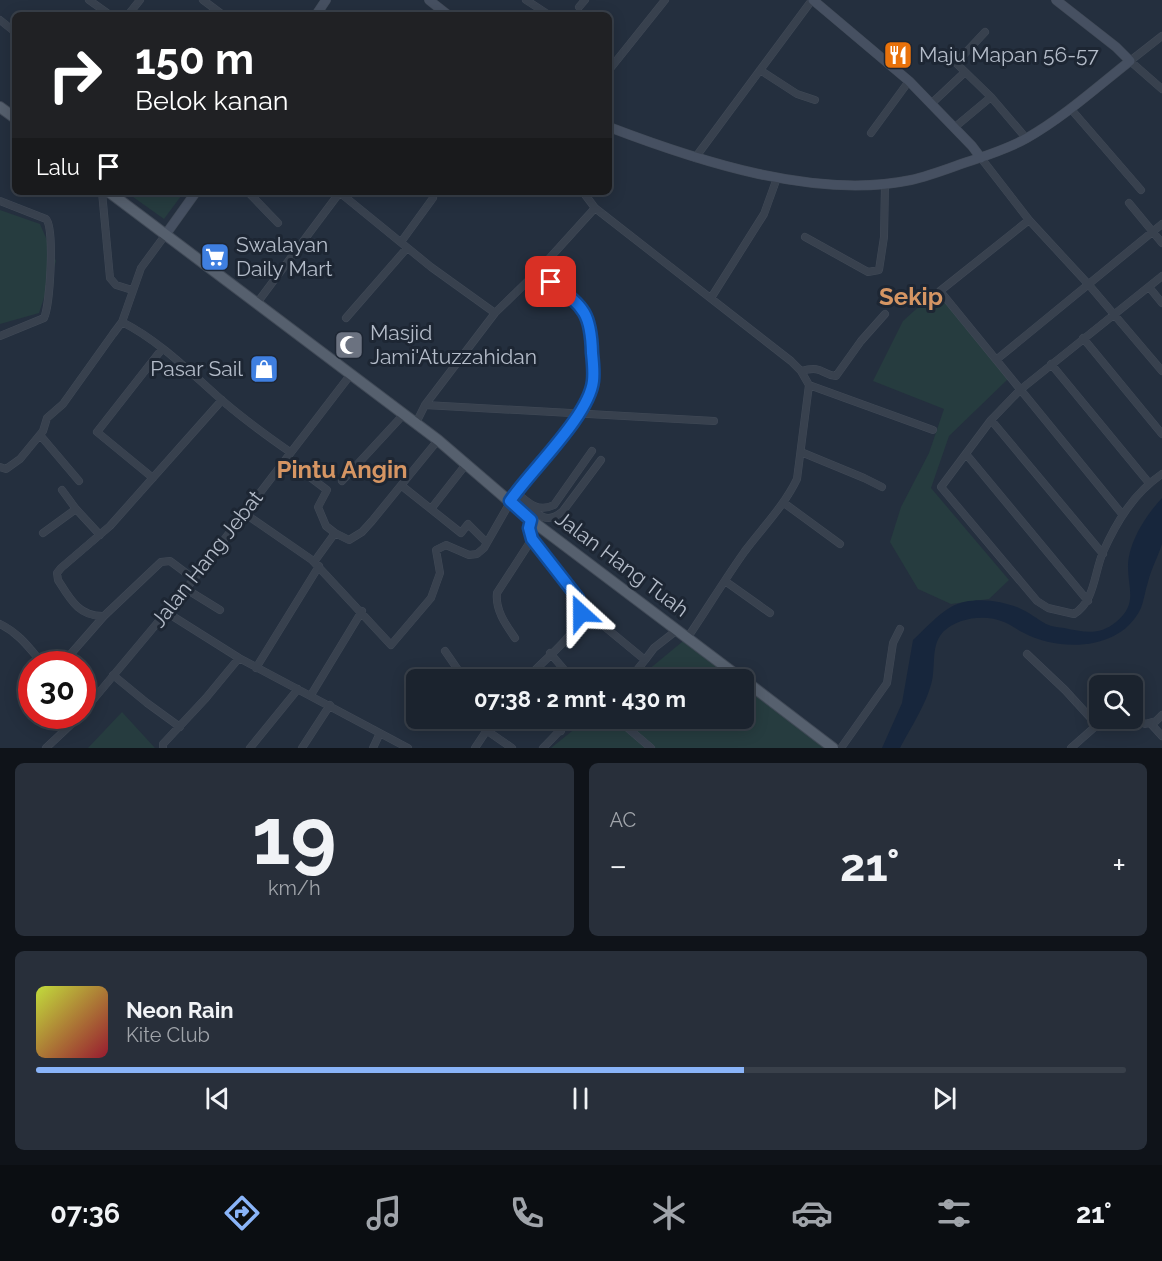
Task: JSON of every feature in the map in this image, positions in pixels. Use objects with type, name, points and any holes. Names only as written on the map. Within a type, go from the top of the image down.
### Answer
[{"type":"main road","name":"Jalan Hang Tuah","points":[[113,195],[416,423],[467,463],[531,520],[730,669]]},
{"type":"main road","name":"Jalan Hang Tuah","points":[[754,688],[833,748]]},
{"type":"street","points":[[89,0],[106,12]]},
{"type":"street","points":[[130,12],[140,0]]},
{"type":"street","points":[[203,0],[220,12]]},
{"type":"street","points":[[429,0],[444,12]]},
{"type":"street","points":[[526,0],[544,12]]},
{"type":"street","points":[[579,7],[585,0]]},
{"type":"street","points":[[612,66],[665,0]]},
{"type":"street","points":[[1056,0],[1162,89]]},
{"type":"street","points":[[695,158],[814,1],[909,81],[954,127],[1029,220],[1089,285],[1162,371]]},
{"type":"street","points":[[985,32],[956,63],[991,97],[1026,138]]},
{"type":"street","points":[[612,128],[695,158],[777,178],[861,185],[912,180],[981,158],[1026,138],[1070,108],[1162,36]]},
{"type":"street","points":[[612,58],[616,61]]},
{"type":"street","points":[[760,70],[796,94],[815,100]]},
{"type":"street","points":[[931,104],[964,72]]},
{"type":"street","points":[[871,133],[909,81]]},
{"type":"street","points":[[954,127],[991,97]]},
{"type":"street","points":[[1070,108],[1141,190]]},
{"type":"street","points":[[711,298],[764,214],[777,178]]},
{"type":"street","points":[[806,237],[868,272],[879,270],[884,237],[885,183]]},
{"type":"street","points":[[102,195],[110,278],[116,285],[132,290]]},
{"type":"street","points":[[0,467],[6,470],[20,459],[45,429],[47,417],[63,404],[122,322],[141,268],[194,195]]},
{"type":"street","points":[[251,195],[278,223]]},
{"type":"street","points":[[257,303],[338,195]]},
{"type":"street","points":[[344,195],[404,245],[495,313]]},
{"type":"street","points":[[585,195],[595,208],[780,351],[801,371],[809,385],[797,479],[784,503],[745,551],[688,637]]},
{"type":"street","points":[[345,318],[404,245],[433,198]]},
{"type":"street","points":[[0,201],[50,222],[52,243],[44,318],[0,336]]},
{"type":"street","points":[[1129,203],[1162,243]]},
{"type":"street","points":[[416,423],[425,405],[495,313],[537,272],[595,208]]},
{"type":"street","points":[[1029,220],[940,291],[1122,514]]},
{"type":"street","points":[[996,360],[1162,224]]},
{"type":"street","points":[[244,513],[316,564],[362,611],[391,645],[431,598],[440,573],[436,550],[446,545],[473,555],[483,548],[516,492],[580,414],[593,382],[592,329],[586,314],[578,303],[537,272]]},
{"type":"street","points":[[1162,276],[1020,390],[991,420],[941,484],[942,491],[1036,601],[1048,608],[1074,614],[1088,601],[1102,554],[1122,514],[1149,483],[1162,474]]},
{"type":"street","points":[[1149,287],[1162,303]]},
{"type":"street","points":[[801,371],[818,369],[836,376],[861,341],[885,314]]},
{"type":"street","points":[[122,322],[162,349],[327,490],[318,507],[326,526],[349,540],[362,532],[438,440]]},
{"type":"street","points":[[1083,338],[1162,434]]},
{"type":"street","points":[[153,478],[97,432],[162,349]]},
{"type":"street","points":[[1051,364],[1149,483]]},
{"type":"street","name":"Jalan Hang Jebat","points":[[96,696],[194,579],[351,374]]},
{"type":"street","points":[[809,385],[933,430]]},
{"type":"street","points":[[104,616],[93,616],[77,608],[58,580],[61,568],[100,535],[222,400]]},
{"type":"street","points":[[425,405],[714,421]]},
{"type":"street","points":[[342,481],[404,414]]},
{"type":"street","points":[[991,420],[1102,554]]},
{"type":"street","points":[[40,435],[79,481]]},
{"type":"street","points":[[525,501],[535,508],[546,509],[554,505],[592,451]]},
{"type":"street","points":[[801,452],[864,478],[882,488]]},
{"type":"street","points":[[966,454],[1088,601]]},
{"type":"street","points":[[516,492],[541,517],[548,519],[556,517],[563,512],[601,460]]},
{"type":"street","points":[[431,509],[467,463]]},
{"type":"street","points":[[402,486],[461,533],[468,524],[486,542]]},
{"type":"street","points":[[62,490],[100,535]]},
{"type":"street","points":[[784,503],[840,544]]},
{"type":"street","points":[[43,533],[76,509]]},
{"type":"street","points":[[531,520],[529,528],[532,539],[578,598],[582,608],[645,660]]},
{"type":"street","points":[[256,668],[335,533]]},
{"type":"street","points":[[516,638],[500,613],[497,593],[532,539]]},
{"type":"street","points":[[73,651],[104,616],[161,562],[170,561],[194,579]]},
{"type":"street","points":[[725,581],[770,613]]},
{"type":"street","points":[[186,589],[220,610]]},
{"type":"street","points":[[536,669],[570,634],[579,619],[582,608]]},
{"type":"street","points":[[311,695],[362,611]]},
{"type":"street","points":[[166,612],[256,668],[408,748]]},
{"type":"street","points":[[0,624],[23,640],[32,651]]},
{"type":"street","points":[[841,748],[887,683],[893,643],[900,629]]},
{"type":"street","points":[[638,669],[654,648],[677,630]]},
{"type":"street","points":[[445,651],[457,669]]},
{"type":"street","points":[[550,653],[564,669]]},
{"type":"street","points":[[1027,654],[1089,716]]},
{"type":"street","points":[[163,748],[163,744],[239,658]]},
{"type":"street","points":[[113,675],[180,727]]},
{"type":"street","points":[[250,748],[298,689]]},
{"type":"street","points":[[302,748],[330,705]]},
{"type":"street","points":[[1143,723],[1151,724],[1162,715]]},
{"type":"street","points":[[1151,724],[1162,736]]},
{"type":"street","name":"Jalan Hang Jebat","points":[[46,748],[66,729]]},
{"type":"street","points":[[543,748],[561,731],[557,729]]},
{"type":"street","points":[[629,729],[651,748]]},
{"type":"street","points":[[1071,748],[1092,729]]},
{"type":"street","points":[[475,748],[486,730],[512,748]]},
{"type":"street","points":[[373,748],[380,732]]},
{"type":"green space","points":[[130,195],[182,195],[164,219]]},
{"type":"green space","points":[[0,210],[40,224],[56,261],[39,313],[0,324]]},
{"type":"green space","points":[[936,291],[1008,379],[949,436],[931,488],[1009,580],[989,599],[951,604],[918,589],[890,542],[901,507],[929,453],[944,409],[873,381],[903,321]]},
{"type":"green space","points":[[688,637],[727,669],[649,669]]},
{"type":"green space","points":[[754,690],[828,748],[551,748],[575,729],[754,729]]},
{"type":"green space","points":[[122,712],[155,748],[88,748]]},
{"type":"water","points":[[1162,498],[1162,544],[1149,577],[1141,608],[1132,622],[1119,633],[1105,640],[1072,645],[1039,639],[1007,623],[989,618],[973,618],[950,626],[938,641],[929,692],[900,748],[882,748],[902,703],[913,640],[951,607],[967,601],[994,601],[1026,611],[1050,626],[1085,632],[1104,629],[1116,622],[1127,609],[1129,602],[1128,567],[1131,548],[1144,521]]},
{"type":"place","name":"Maju Mapan 56-57","points":[[898,55]]},
{"type":"place","name":"Swalayan Daily Mart","points":[[215,257]]},
{"type":"place","name":"Masjid Jami'Atuzzahidan","points":[[349,345]]},
{"type":"place","name":"Pasar Sail","points":[[264,369]]},
{"type":"district","name":"Sekip","points":[[911,297]]},
{"type":"district","name":"Pintu Angin","points":[[342,470]]},
{"type":"route","points":[[551,282],[578,303],[586,314],[592,329],[593,382],[580,414],[510,501],[531,520],[529,528],[532,539],[578,598],[582,608],[581,613]]}]
